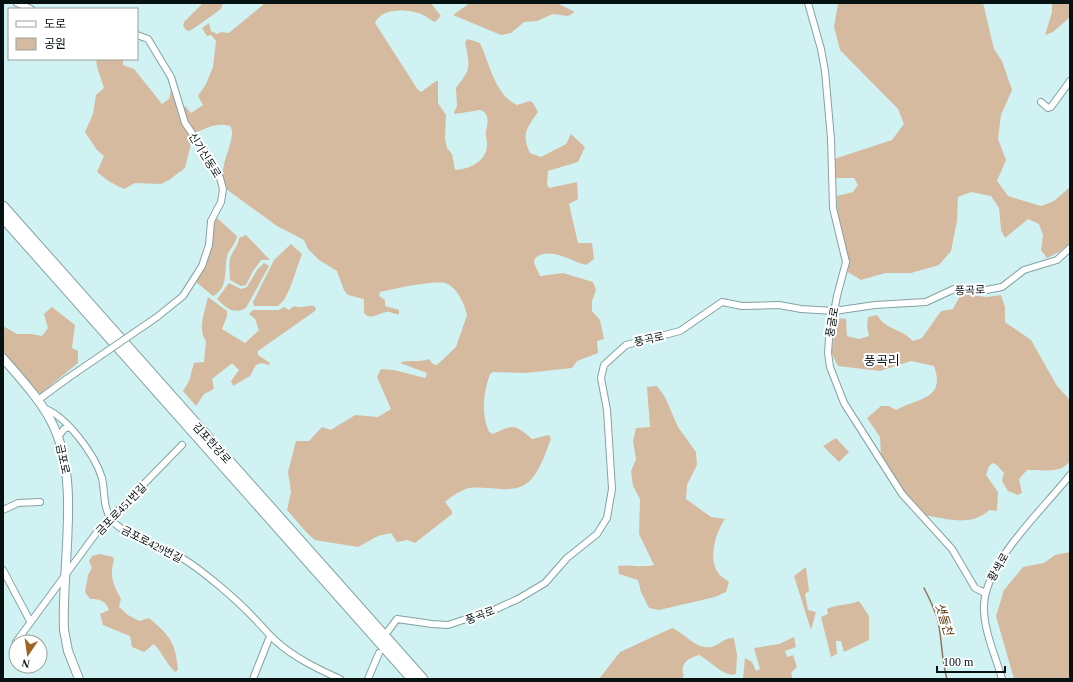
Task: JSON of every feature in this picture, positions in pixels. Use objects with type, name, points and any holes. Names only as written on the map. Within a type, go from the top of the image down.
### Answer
[{"type":"highway","name":"김포한강로","points":[[3,206],[423,679]]},
{"type":"highway","name":"김포한강로","points":[[3,218],[412,679]]},
{"type":"main road","name":"금포로","points":[[3,358],[38,400],[58,437],[65,457],[68,479],[64,606],[66,642],[79,679]]},
{"type":"street","points":[[17,3],[29,8]]},
{"type":"street","name":"풍굴로","points":[[808,3],[823,60],[831,139],[833,208],[846,262],[834,311],[828,347],[829,360],[833,376],[844,403],[902,494],[952,549],[975,588],[985,593]]},
{"type":"street","name":"신기신동로","points":[[38,400],[157,318],[183,296],[202,266],[209,245],[211,221],[221,202],[223,189],[220,178],[212,162],[185,123],[171,77],[148,39],[138,35]]},
{"type":"street","points":[[1041,102],[1048,108],[1051,108],[1070,80]]},
{"type":"street","name":"풍곡로","points":[[388,631],[397,619],[448,625],[470,619],[518,599],[548,580],[567,558],[600,531],[608,513],[612,475],[607,410],[601,374],[607,360],[622,348],[630,344],[680,331],[722,302],[742,306],[779,305],[801,309],[834,311],[874,305],[926,302],[954,289],[995,289],[1006,285],[1029,268],[1057,260],[1070,248]]},
{"type":"street","name":"금포로429번길","points":[[43,408],[57,414],[69,427],[99,470],[110,518],[118,526],[185,560],[243,607],[270,636],[294,654],[340,679]]},
{"type":"street","points":[[58,437],[64,429],[69,427]]},
{"type":"street","name":"금포로451번길","points":[[65,578],[110,518],[182,444]]},
{"type":"street","name":"황색로","points":[[1002,679],[985,620],[985,593],[1002,558],[1070,475]]},
{"type":"street","points":[[3,510],[18,503],[40,502]]},
{"type":"street","points":[[66,556],[71,561],[77,561]]},
{"type":"street","points":[[3,570],[30,621]]},
{"type":"street","points":[[21,634],[65,578]]},
{"type":"street","points":[[49,598],[58,598],[64,606]]},
{"type":"street","points":[[253,679],[270,636]]},
{"type":"street","points":[[368,679],[379,652]]},
{"type":"green space","points":[[203,3],[223,3],[221,9],[193,29],[189,31],[186,30],[183,26],[184,22]]},
{"type":"green space","points":[[265,3],[431,3],[441,16],[435,22],[416,12],[402,10],[383,14],[375,23],[418,90],[421,92],[438,81],[438,103],[446,115],[445,139],[447,148],[452,154],[455,170],[466,168],[477,163],[485,155],[487,149],[486,132],[488,122],[485,113],[480,110],[455,114],[454,112],[457,106],[456,88],[468,69],[465,42],[468,39],[480,43],[498,86],[503,94],[517,105],[530,101],[533,103],[538,112],[526,131],[527,147],[530,153],[541,157],[566,144],[571,134],[585,147],[578,162],[548,171],[547,184],[549,188],[577,182],[578,199],[569,204],[578,243],[592,243],[594,259],[586,265],[547,253],[535,258],[534,263],[540,276],[563,273],[593,282],[596,290],[592,301],[592,311],[600,320],[604,339],[597,341],[598,353],[577,361],[572,368],[525,373],[493,372],[490,374],[484,396],[484,411],[486,425],[489,432],[493,434],[505,428],[514,427],[521,430],[532,439],[549,435],[551,439],[542,463],[528,483],[521,487],[513,489],[469,488],[463,490],[445,502],[452,511],[452,514],[415,543],[407,540],[397,542],[391,533],[378,536],[358,547],[315,540],[287,510],[291,492],[288,472],[296,441],[309,441],[322,427],[331,430],[355,415],[378,417],[391,409],[377,377],[381,369],[394,370],[425,378],[427,373],[400,363],[429,359],[433,364],[437,365],[456,347],[467,315],[462,301],[453,288],[445,283],[439,282],[412,285],[380,292],[379,296],[385,300],[385,306],[399,310],[399,314],[388,312],[375,316],[367,315],[364,313],[364,299],[348,295],[344,290],[337,271],[319,260],[308,249],[304,240],[277,226],[226,189],[223,181],[223,172],[232,132],[230,126],[217,125],[195,133],[188,126],[183,106],[186,107],[191,113],[203,105],[198,96],[206,84],[213,67],[216,41],[211,35],[207,36],[202,28],[209,23],[211,31],[217,34],[221,32],[229,33]]},
{"type":"green space","points":[[470,3],[557,3],[575,12],[568,16],[553,14],[537,21],[524,22],[511,33],[501,35],[453,15]]},
{"type":"green space","points":[[983,3],[994,49],[1002,61],[1012,90],[1001,115],[998,139],[1006,160],[997,181],[1008,196],[1041,206],[1054,201],[1070,187],[1070,243],[1059,252],[1047,258],[1041,250],[1043,235],[1039,224],[1028,219],[1005,238],[1001,230],[999,208],[991,196],[971,192],[958,197],[957,221],[951,251],[939,265],[911,273],[885,273],[861,280],[848,272],[847,254],[838,222],[837,196],[853,192],[858,185],[854,178],[836,178],[834,159],[892,140],[904,124],[898,109],[840,50],[834,27],[838,4]]},
{"type":"green space","points":[[1052,3],[1070,3],[1070,17],[1053,32],[1045,35],[1052,12]]},
{"type":"green space","points":[[96,60],[123,60],[123,65],[134,69],[162,104],[169,99],[172,85],[181,119],[192,140],[185,168],[169,180],[161,184],[135,183],[124,189],[110,182],[97,172],[104,156],[97,150],[85,132],[93,114],[96,95],[104,88]]},
{"type":"green space","points":[[217,218],[237,236],[227,256],[224,284],[218,293],[213,296],[196,282],[209,249],[214,224]]},
{"type":"green space","points":[[246,235],[270,260],[261,260],[253,271],[246,285],[241,286],[230,280],[229,268],[231,256],[239,238]]},
{"type":"green space","points":[[291,244],[302,254],[290,288],[284,300],[278,306],[254,306],[253,302],[274,260]]},
{"type":"green space","points":[[264,263],[269,266],[246,308],[238,311],[230,310],[217,299],[229,283],[241,289],[247,287],[257,270]]},
{"type":"green space","points":[[961,294],[987,297],[1001,295],[1005,307],[1005,322],[1031,340],[1057,386],[1070,400],[1070,461],[1066,465],[1056,470],[1027,470],[1019,479],[1022,493],[1018,495],[1008,491],[1002,481],[1004,473],[997,465],[993,463],[989,466],[986,475],[998,492],[997,511],[989,510],[982,516],[966,520],[923,515],[904,493],[881,459],[880,437],[867,418],[881,406],[889,406],[896,410],[928,396],[936,385],[937,377],[934,366],[911,361],[880,371],[838,366],[831,352],[838,318],[846,319],[847,336],[859,339],[869,336],[867,326],[868,317],[877,315],[889,327],[903,333],[913,341],[922,338],[941,311],[953,309]]},
{"type":"green space","points":[[208,297],[227,311],[227,316],[222,329],[245,343],[259,330],[255,319],[249,314],[253,310],[279,310],[284,307],[289,310],[294,306],[314,306],[316,309],[258,351],[258,355],[270,363],[269,365],[262,363],[256,365],[250,376],[233,386],[231,381],[239,370],[231,364],[212,379],[214,389],[204,394],[196,406],[183,391],[189,381],[194,363],[204,362],[206,341],[203,336],[202,326]]},
{"type":"green space","points":[[52,307],[75,325],[72,348],[78,351],[78,363],[40,394],[23,378],[3,353],[3,326],[17,334],[42,336],[48,328],[44,314]]},
{"type":"green space","points":[[657,386],[665,397],[678,427],[696,452],[697,465],[687,485],[686,499],[711,517],[725,519],[716,538],[713,553],[715,568],[721,576],[729,582],[726,592],[715,597],[659,610],[649,608],[641,592],[638,580],[619,574],[618,566],[654,565],[639,534],[640,499],[633,486],[631,471],[636,459],[633,441],[636,428],[650,427],[647,387]]},
{"type":"green space","points":[[836,438],[849,452],[839,462],[823,446]]},
{"type":"green space","points":[[1070,552],[1070,679],[1014,679],[996,616],[1004,590],[1023,567],[1044,563],[1055,555]]},
{"type":"green space","points":[[100,554],[113,557],[112,578],[121,599],[119,607],[128,615],[139,621],[149,618],[167,635],[173,645],[177,660],[178,669],[176,672],[154,644],[144,652],[132,647],[130,636],[103,625],[100,614],[109,610],[108,607],[102,601],[90,599],[85,592],[88,575],[92,568],[89,561],[92,556]]},
{"type":"green space","points":[[806,567],[809,591],[805,594],[808,610],[816,612],[811,630],[794,576]]},
{"type":"green space","points":[[859,601],[869,616],[869,640],[844,652],[841,641],[836,641],[837,654],[831,657],[821,617],[828,614],[827,609]]},
{"type":"green space","points":[[672,628],[677,630],[695,644],[706,647],[711,647],[727,639],[734,638],[737,655],[736,674],[727,674],[699,655],[686,662],[683,668],[684,676],[681,679],[599,679],[620,652]]},
{"type":"green space","points":[[794,637],[796,647],[785,651],[787,657],[793,655],[797,667],[791,673],[793,679],[743,679],[745,658],[752,662],[756,671],[760,669],[754,648],[779,644]]},
{"type":"waterway","name":"샛돌천","points":[[924,588],[938,621],[947,679]]},
{"type":"district","name":"풍곡리","points":[[882,360]]}]
